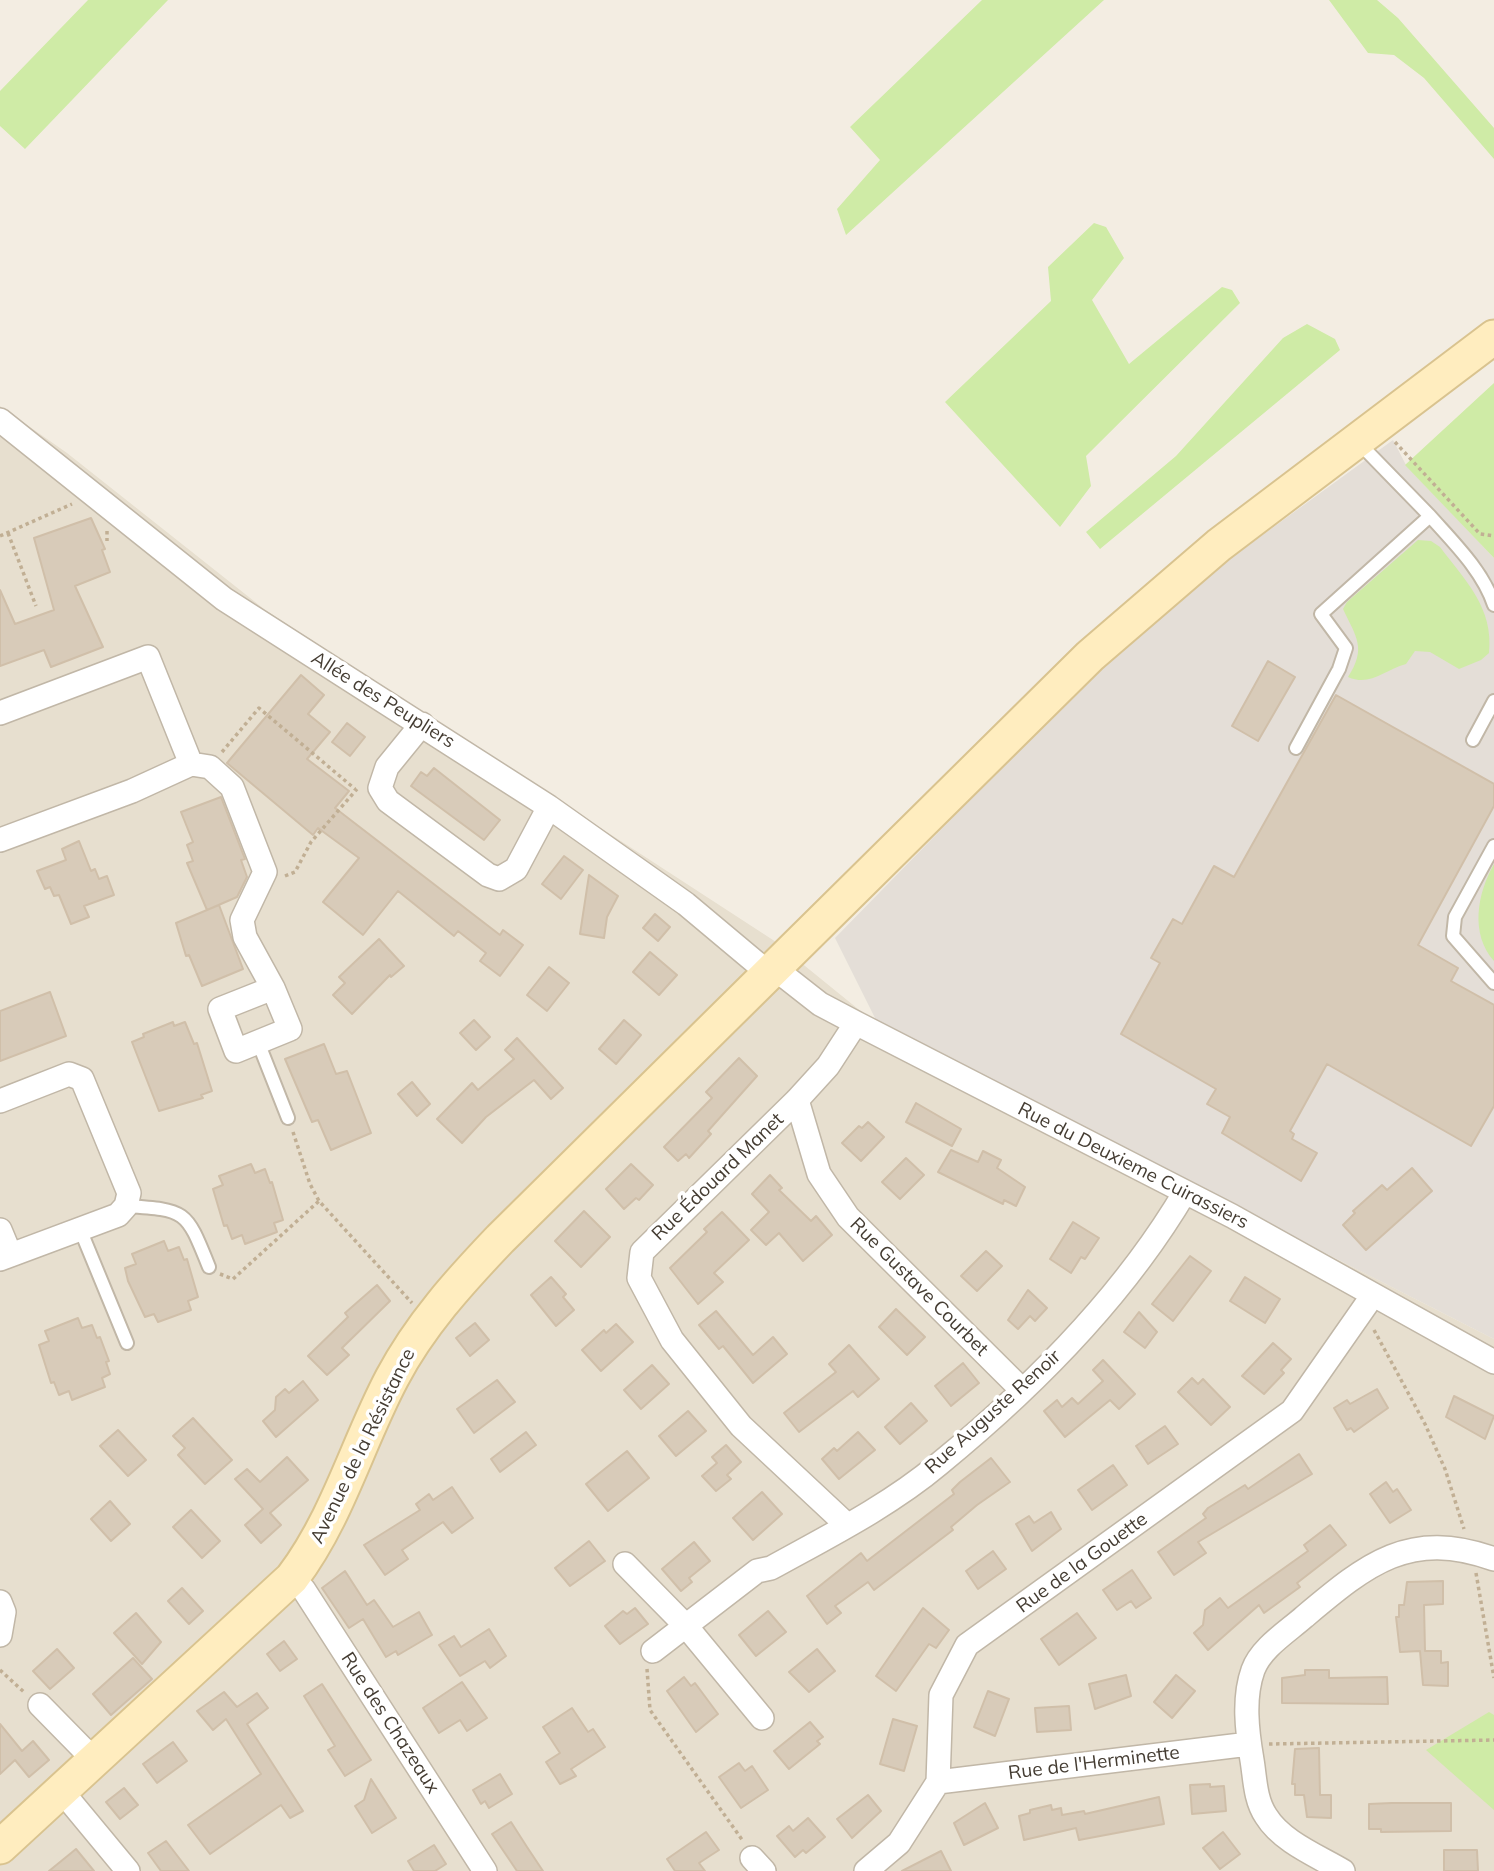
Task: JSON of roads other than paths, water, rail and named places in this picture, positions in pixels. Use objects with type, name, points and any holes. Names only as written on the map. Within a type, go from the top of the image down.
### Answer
[{"type":"main road","name":"Avenue de la Résistance","points":[[0,1847],[292,1578],[326,1526],[391,1379],[428,1320],[500,1239],[1090,656],[1180,576],[1366,431],[1494,337]]},
{"type":"street","name":"Allée des Peupliers","points":[[0,420],[223,599],[549,807],[697,912],[760,966],[772,971]]},
{"type":"street","points":[[0,713],[148,657],[200,765],[232,787],[265,872],[242,920],[245,937],[273,988],[290,1029],[236,1051],[220,1009],[273,988]]},
{"type":"street","points":[[422,724],[387,767],[380,788],[388,801],[488,875],[499,879],[516,869],[549,807]]},
{"type":"street","points":[[0,840],[200,765]]},
{"type":"street","name":"Rue du Deuxieme Cuirassiers","points":[[772,971],[856,1023],[1185,1192],[1494,1362]]},
{"type":"street","name":"Rue Édouard Manet","points":[[847,1525],[741,1426],[673,1340],[639,1278],[642,1252],[797,1100],[828,1066],[856,1023]]},
{"type":"street","points":[[0,1101],[69,1074],[82,1079],[129,1194],[126,1206],[118,1215],[5,1256],[0,1230]]},
{"type":"street","name":"Rue Gustave Courbet","points":[[797,1100],[819,1174],[848,1217],[1021,1389]]},
{"type":"street","name":"Rue Auguste Renoir","points":[[653,1651],[757,1571],[771,1568],[847,1525],[938,1466],[1087,1325],[1166,1224],[1185,1192]]},
{"type":"street","name":"Rue de la Gouette","points":[[938,1782],[941,1695],[967,1645],[1292,1411],[1373,1295]]},
{"type":"street","points":[[1343,1871],[1289,1839],[1264,1815],[1258,1799],[1250,1744],[1249,1684],[1254,1667],[1280,1637],[1346,1582],[1382,1558],[1426,1547],[1448,1546],[1483,1555]]},
{"type":"street","points":[[625,1564],[686,1626],[762,1718]]},
{"type":"street","name":"Rue des Chazeaux","points":[[292,1578],[304,1590],[485,1871]]},
{"type":"street","points":[[0,1602],[4,1612],[0,1635]]},
{"type":"street","points":[[40,1704],[93,1759]]},
{"type":"street","name":"Rue de l'Herminette","points":[[938,1782],[1250,1744]]},
{"type":"street","points":[[866,1871],[899,1843],[938,1782]]},
{"type":"street","points":[[60,1789],[128,1871]]},
{"type":"lane","points":[[1366,431],[1430,516],[1468,560],[1490,593],[1494,605]]},
{"type":"lane","points":[[1296,748],[1339,669],[1346,648],[1321,614],[1430,516]]},
{"type":"lane","points":[[1473,740],[1494,701]]},
{"type":"lane","points":[[1494,846],[1455,917],[1453,936],[1494,983]]},
{"type":"lane","points":[[258,1042],[288,1118]]},
{"type":"lane","points":[[126,1206],[174,1210],[185,1217],[192,1226],[209,1267]]},
{"type":"lane","points":[[80,1229],[127,1343]]}]
